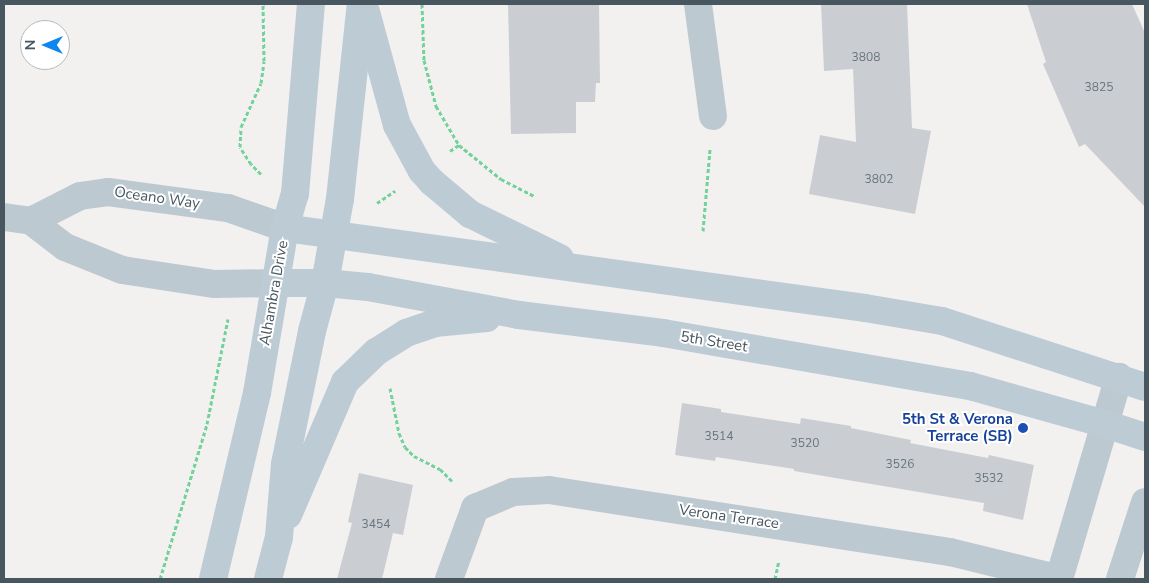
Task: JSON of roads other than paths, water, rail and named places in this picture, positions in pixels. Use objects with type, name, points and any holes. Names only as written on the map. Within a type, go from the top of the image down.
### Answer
[{"type":"main road","name":"Alhambra Drive","points":[[213,579],[257,393],[285,228],[294,194],[311,4]]},
{"type":"main road","points":[[268,579],[278,537],[284,464],[324,283],[340,199],[362,4]]},
{"type":"main road","points":[[362,4],[397,124],[422,171],[432,182],[470,214],[582,268]]},
{"type":"main road","points":[[285,228],[865,308],[942,321],[1145,387]]},
{"type":"main road","name":"5th Street","points":[[276,283],[324,283],[368,287],[519,315],[673,335],[970,386],[1145,437]]},
{"type":"main road","points":[[278,537],[344,382],[376,352],[406,333],[435,323],[519,315]]},
{"type":"street","points":[[698,4],[713,116]]},
{"type":"street","name":"Oceano Way","points":[[31,221],[80,196],[108,192],[228,208],[285,228]]},
{"type":"street","points":[[4,217],[31,221],[65,246],[122,270],[215,284],[276,283]]},
{"type":"street","points":[[1059,579],[1119,377]]},
{"type":"street","name":"Verona Terrace","points":[[449,579],[454,560],[475,508],[513,492],[549,490],[942,551],[1059,579]]},
{"type":"street","points":[[1120,579],[1145,502]]},
{"type":"place","name":"5th St & Verona Terrace (SB)","points":[[1023,428]]}]
